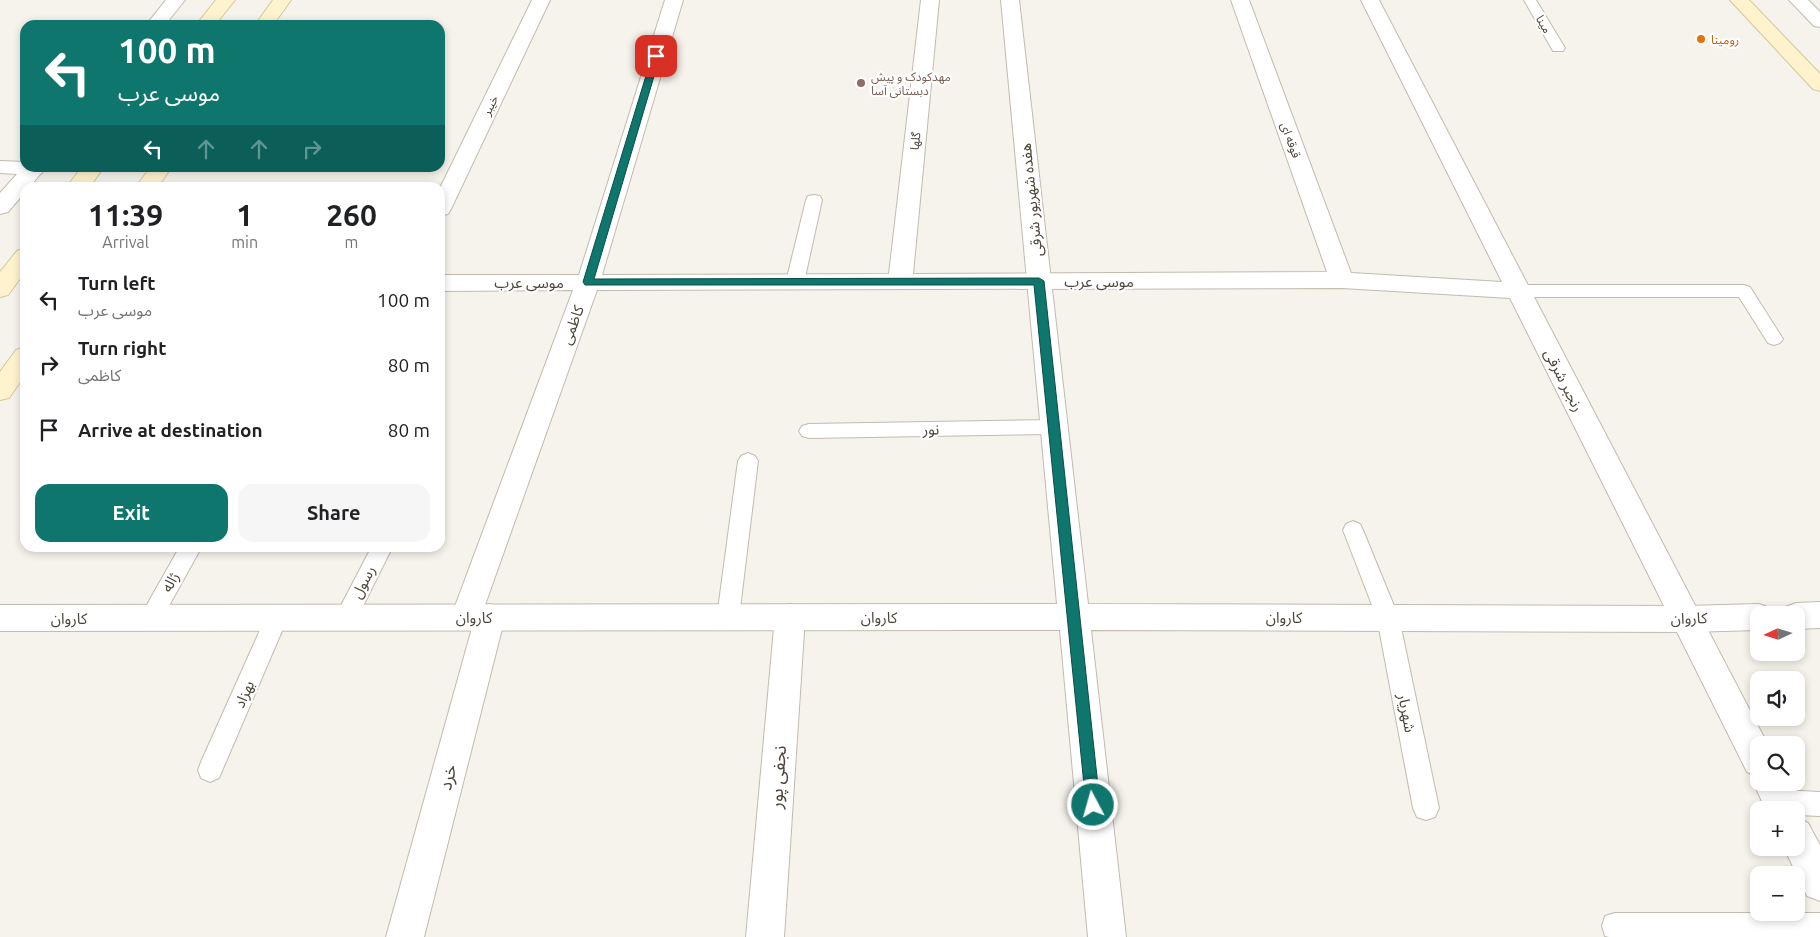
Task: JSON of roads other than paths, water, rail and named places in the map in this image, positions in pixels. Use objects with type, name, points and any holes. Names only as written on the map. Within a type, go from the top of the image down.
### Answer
[{"type":"main road","points":[[268,20],[282,0]]},
{"type":"main road","points":[[1739,0],[1820,85]]},
{"type":"main road","points":[[0,288],[20,262]]},
{"type":"main road","points":[[0,391],[20,363]]},
{"type":"street","points":[[159,20],[176,0]]},
{"type":"street","name":"خیبر","points":[[445,199],[541,0]]},
{"type":"street","name":"کاظمی","points":[[478,617],[588,282],[674,0]]},
{"type":"street","name":"گلها","points":[[900,282],[930,0]]},
{"type":"street","name":"هفده شهریور شرقی","points":[[1010,0],[1107,937]]},
{"type":"street","name":"قوقه ای","points":[[1240,0],[1342,280]]},
{"type":"street","name":"رنجبر شرقی","points":[[1370,0],[1750,743]]},
{"type":"street","points":[[1798,0],[1820,22]]},
{"type":"street","points":[[0,168],[20,168]]},
{"type":"street","points":[[21,182],[30,172]]},
{"type":"street","points":[[0,207],[20,183]]},
{"type":"street","name":"موسی عرب","points":[[445,283],[1342,280],[1518,291]]},
{"type":"street","points":[[1805,616],[1820,615]]},
{"type":"street","name":"خرد","points":[[405,937],[478,617]]},
{"type":"street","name":"نجفی پور","points":[[765,937],[790,617]]},
{"type":"street","name":"کاروان","points":[[0,618],[1074,617],[1687,619],[1750,617]]},
{"type":"street","points":[[1805,853],[1820,883]]},
{"type":"lane","name":"مینا","points":[[1530,0],[1558,48]]},
{"type":"lane","points":[[795,282],[814,200]]},
{"type":"lane","points":[[1518,291],[1744,291],[1774,339]]},
{"type":"lane","name":"نور","points":[[809,431],[1054,427]]},
{"type":"lane","points":[[728,617],[748,461]]},
{"type":"lane","name":"شهریار","points":[[1353,530],[1388,618],[1426,808]]},
{"type":"lane","name":"ژاله","points":[[151,617],[188,552]]},
{"type":"lane","name":"رسول","points":[[346,617],[379,552]]},
{"type":"lane","name":"بهزاد","points":[[210,770],[278,617]]},
{"type":"lane","points":[[1778,798],[1820,804]]},
{"type":"lane","points":[[1615,926],[1820,926]]},
{"type":"place","name":"رومینا","points":[[1701,39]]},
{"type":"place","name":"مهدکودک و پیش دبستانی آسا","points":[[861,83]]}]
